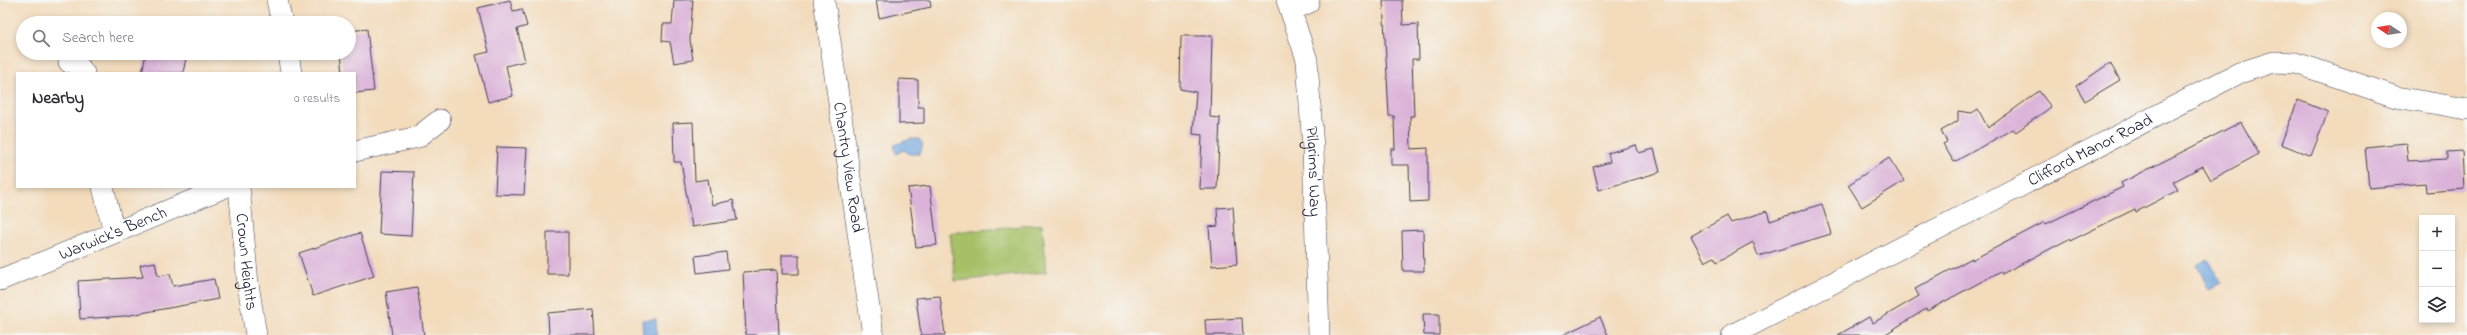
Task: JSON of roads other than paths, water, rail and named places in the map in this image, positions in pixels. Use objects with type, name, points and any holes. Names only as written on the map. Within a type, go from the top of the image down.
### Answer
[{"type":"street","points":[[277,0],[280,16]]},
{"type":"street","name":"Chantry View Road","points":[[824,0],[873,335]]},
{"type":"street","name":"Pilgrims' Way","points":[[1296,3],[1307,60],[1313,149],[1319,335]]},
{"type":"street","points":[[289,60],[292,72]]},
{"type":"street","name":"Clifford Manor Road","points":[[1732,335],[2239,73],[2267,64],[2296,63],[2396,97],[2467,109]]},
{"type":"street","points":[[356,151],[418,137],[440,120]]},
{"type":"street","points":[[103,188],[114,232]]},
{"type":"street","name":"Warwick's Bench","points":[[0,280],[223,188]]},
{"type":"street","name":"Crown Heights","points":[[239,188],[248,284],[256,335]]},
{"type":"water","points":[[911,139],[919,139],[923,144],[920,154],[909,154],[904,150],[896,154],[894,145]]},
{"type":"water","points":[[2208,259],[2222,283],[2209,290],[2197,265]]},
{"type":"water","points":[[656,319],[657,335],[643,335],[642,320]]}]
